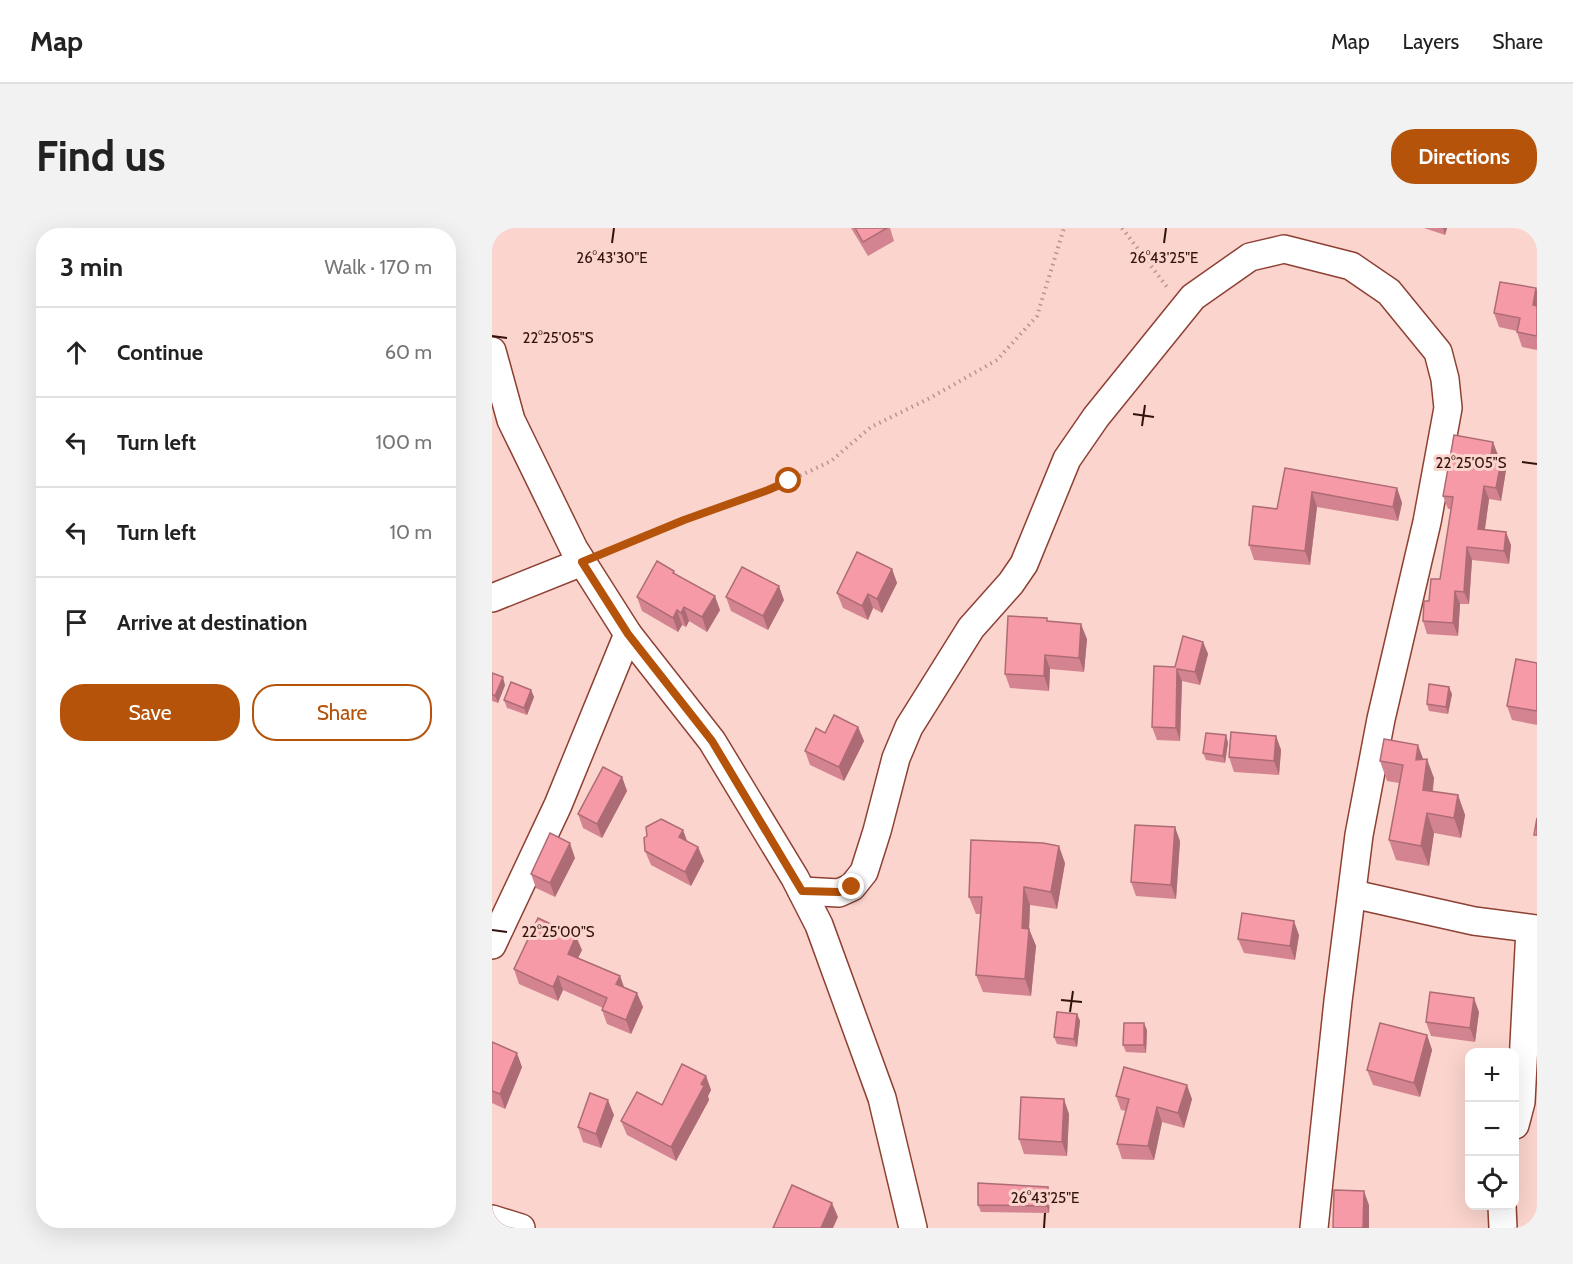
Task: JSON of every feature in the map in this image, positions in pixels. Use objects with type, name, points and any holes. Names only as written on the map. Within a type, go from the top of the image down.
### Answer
[{"type":"street","points":[[802,891],[839,892],[852,887],[864,872],[896,758],[909,727],[970,628],[1011,583],[1024,564],[1067,459],[1096,417],[1193,297],[1250,257],[1284,249],[1351,266],[1389,292],[1438,352],[1445,379],[1448,408],[1427,522],[1381,718],[1359,835],[1338,1001],[1314,1228]]},
{"type":"street","points":[[494,365],[511,420],[582,562],[628,634],[712,741],[802,891],[819,925],[882,1098],[912,1228]]},
{"type":"street","points":[[492,598],[582,562]]},
{"type":"street","points":[[492,945],[558,805],[628,634]]},
{"type":"street","points":[[1353,894],[1474,921],[1533,929],[1519,1110]]},
{"type":"street","points":[[1502,1210],[1503,1228]]},
{"type":"street","points":[[492,1220],[521,1228]]},
{"type":"path","points":[[582,562],[684,520],[768,490],[831,461],[871,427],[930,398],[998,360],[1037,316],[1064,228]]},
{"type":"path","points":[[1122,228],[1162,282],[1187,305]]},
{"type":"building","points":[[855,228],[887,228],[863,242]]},
{"type":"building","points":[[1500,282],[1536,288],[1533,305],[1537,306],[1537,336],[1517,332],[1520,318],[1494,313]]},
{"type":"building","points":[[1454,435],[1493,442],[1491,455],[1502,457],[1496,488],[1484,486],[1478,529],[1506,532],[1504,551],[1467,547],[1464,592],[1455,591],[1453,623],[1423,621],[1424,601],[1429,601],[1431,579],[1440,579],[1453,497],[1443,496]]},
{"type":"building","points":[[1285,468],[1397,488],[1393,507],[1312,492],[1305,551],[1249,545],[1253,506],[1277,509]]},
{"type":"building","points":[[857,552],[892,569],[877,599],[868,594],[862,606],[837,593]]},
{"type":"building","points":[[657,561],[674,571],[673,573],[715,596],[702,617],[684,607],[681,613],[677,610],[673,618],[637,597]]},
{"type":"building","points":[[742,567],[779,586],[763,616],[726,597]]},
{"type":"building","points":[[1008,616],[1047,618],[1047,621],[1081,624],[1079,658],[1045,655],[1044,676],[1005,674]]},
{"type":"building","points":[[1183,636],[1203,642],[1195,672],[1177,669],[1176,728],[1152,727],[1154,666],[1175,667]]},
{"type":"building","points":[[1516,659],[1537,663],[1537,711],[1507,706]]},
{"type":"building","points":[[492,673],[503,677],[495,696],[492,694]]},
{"type":"building","points":[[511,682],[531,690],[524,708],[504,700]]},
{"type":"building","points":[[1429,684],[1449,687],[1446,707],[1427,704]]},
{"type":"building","points":[[834,715],[858,727],[839,767],[805,751],[816,728],[825,733]]},
{"type":"building","points":[[1231,732],[1276,736],[1274,761],[1229,757]]},
{"type":"building","points":[[1206,733],[1226,735],[1223,756],[1203,753]]},
{"type":"building","points":[[1384,739],[1418,745],[1416,760],[1427,759],[1423,790],[1458,795],[1454,818],[1427,813],[1421,846],[1389,840],[1403,765],[1380,761]]},
{"type":"building","points":[[603,767],[622,777],[597,824],[578,814]]},
{"type":"building","points":[[1537,818],[1537,835],[1534,835]]},
{"type":"building","points":[[661,819],[683,830],[679,837],[698,847],[685,872],[645,851],[646,827]]},
{"type":"building","points":[[1135,825],[1175,827],[1171,885],[1131,882]]},
{"type":"building","points":[[550,833],[570,843],[550,883],[531,874]]},
{"type":"building","points":[[971,840],[1043,843],[1059,846],[1051,892],[1024,887],[1022,928],[1029,929],[1025,979],[976,975],[982,897],[969,897]]},
{"type":"building","points":[[1242,913],[1294,921],[1290,946],[1238,939]]},
{"type":"building","points":[[538,918],[576,936],[568,954],[620,976],[616,984],[637,993],[626,1020],[602,1010],[607,998],[558,976],[553,987],[514,969]]},
{"type":"building","points":[[1430,992],[1474,998],[1470,1028],[1426,1022]]},
{"type":"building","points":[[1057,1012],[1077,1014],[1074,1039],[1054,1037]]},
{"type":"building","points":[[1124,1023],[1144,1023],[1144,1045],[1123,1045]]},
{"type":"building","points":[[1380,1023],[1427,1035],[1414,1083],[1367,1070]]},
{"type":"building","points":[[492,1042],[517,1053],[500,1094],[492,1091]]},
{"type":"building","points":[[682,1064],[706,1076],[701,1084],[704,1086],[671,1147],[621,1121],[637,1092],[662,1105]]},
{"type":"building","points":[[1124,1067],[1187,1085],[1178,1113],[1157,1107],[1148,1146],[1117,1144],[1129,1099],[1116,1096]]},
{"type":"building","points":[[590,1093],[608,1100],[596,1134],[578,1127]]},
{"type":"building","points":[[1021,1097],[1064,1099],[1062,1142],[1019,1139]]},
{"type":"building","points":[[978,1183],[1048,1187],[1047,1206],[978,1205]]},
{"type":"building","points":[[792,1185],[832,1203],[821,1228],[773,1228]]},
{"type":"building","points":[[1334,1190],[1364,1191],[1363,1228],[1333,1228]]},
{"type":"route","points":[[789,481],[684,520],[582,562],[628,634],[712,741],[802,891],[839,892],[852,887]]}]
